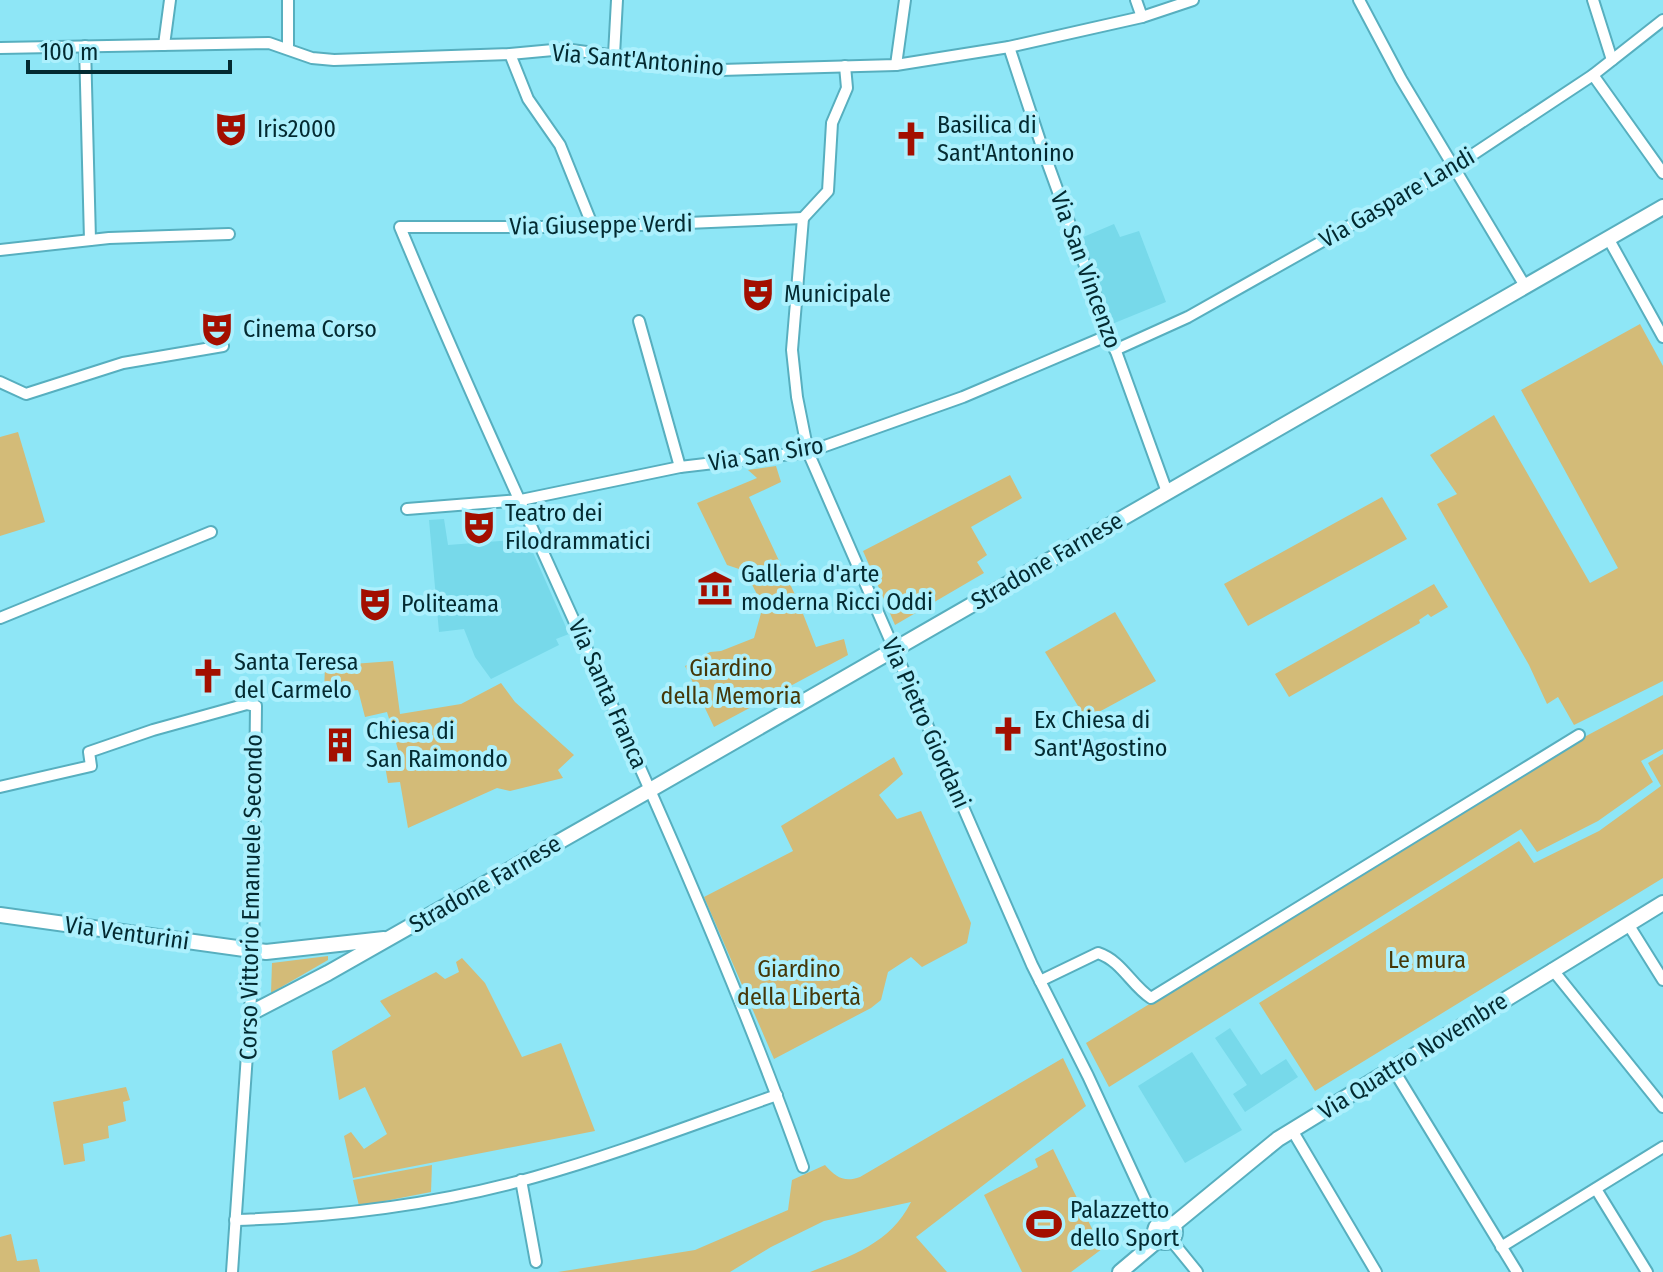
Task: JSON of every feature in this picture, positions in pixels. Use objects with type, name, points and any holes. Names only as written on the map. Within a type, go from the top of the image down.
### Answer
[{"type":"street","points":[[164,45],[170,0]]},
{"type":"street","points":[[288,0],[288,47]]},
{"type":"street","points":[[614,55],[617,0]]},
{"type":"street","points":[[896,65],[905,0]]},
{"type":"street","points":[[1136,0],[1142,17]]},
{"type":"street","name":"Via Sant'Antonino","points":[[0,48],[269,43],[288,47],[312,58],[334,60],[510,54],[564,49],[721,70],[896,65],[1009,47],[1142,17],[1193,0]]},
{"type":"street","points":[[1359,0],[1401,79],[1525,286]]},
{"type":"street","points":[[1593,0],[1612,60]]},
{"type":"street","name":"Via Gaspare Landi","points":[[1115,350],[1188,317],[1454,167],[1593,75],[1663,20]]},
{"type":"street","points":[[85,46],[90,240]]},
{"type":"street","name":"Via San Vincenzo","points":[[1009,47],[1167,492]]},
{"type":"street","points":[[510,54],[528,99],[560,145],[593,227]]},
{"type":"street","points":[[803,218],[828,191],[832,123],[847,88],[845,66]]},
{"type":"street","points":[[1593,75],[1663,173]]},
{"type":"street","name":"Stradone Farnese","points":[[251,1013],[389,939],[1663,207]]},
{"type":"street","name":"Via Giuseppe Verdi","points":[[400,227],[593,227],[803,218]]},
{"type":"street","name":"Via Pietro Giordani","points":[[803,218],[792,350],[808,452],[1040,981],[1149,1208],[1197,1272]]},
{"type":"street","name":"Via Santa Franca","points":[[400,227],[458,366],[521,500],[735,986],[803,1167]]},
{"type":"street","points":[[0,250],[90,240],[229,234]]},
{"type":"street","points":[[1608,238],[1663,337]]},
{"type":"street","points":[[639,321],[680,467]]},
{"type":"street","name":"Via San Siro","points":[[407,509],[521,500],[680,467],[808,452],[963,397],[1109,335]]},
{"type":"street","points":[[0,382],[26,394],[123,363],[223,346]]},
{"type":"street","points":[[0,618],[211,532]]},
{"type":"street","name":"Corso Vittorio Emanuele Secondo","points":[[0,787],[91,766],[89,752],[153,730],[247,704],[256,706],[254,951],[232,1272]]},
{"type":"street","points":[[1040,981],[1098,953],[1110,957],[1151,998],[1579,735]]},
{"type":"street","name":"Via Quattro Novembre","points":[[1120,1272],[1278,1139],[1663,903]]},
{"type":"street","name":"Via Venturini","points":[[0,915],[254,951]]},
{"type":"street","points":[[1628,924],[1663,980]]},
{"type":"street","name":"Stradone Farnese","points":[[254,951],[389,939]]},
{"type":"street","points":[[328,973],[339,961],[340,953],[331,945]]},
{"type":"street","points":[[1552,969],[1663,1107]]},
{"type":"street","points":[[1393,1069],[1517,1272]]},
{"type":"street","points":[[235,1220],[369,1209],[456,1195],[521,1180],[618,1151],[777,1095]]},
{"type":"street","points":[[1292,1130],[1376,1272]]},
{"type":"street","points":[[1501,1247],[1663,1147]]},
{"type":"street","points":[[521,1180],[536,1262]]},
{"type":"street","points":[[1596,1189],[1647,1272]]},
{"type":"shaded area","points":[[1114,224],[1120,237],[1139,231],[1166,302],[1112,324],[1081,238]]},
{"type":"shaded area","points":[[444,519],[448,545],[527,539],[569,634],[556,639],[559,645],[491,679],[475,657],[464,629],[439,632],[429,520]]},
{"type":"shaded area","points":[[1230,1028],[1261,1075],[1286,1059],[1298,1077],[1245,1112],[1233,1094],[1247,1085],[1215,1038]]},
{"type":"shaded area","points":[[1192,1052],[1242,1130],[1185,1163],[1138,1086]]},
{"type":"green space","points":[[1640,324],[1663,366],[1663,681],[1574,725],[1558,697],[1547,704],[1529,665],[1437,504],[1457,494],[1430,455],[1494,415],[1590,583],[1618,568],[1521,390]]},
{"type":"green space","points":[[18,432],[45,522],[0,536],[0,437]]},
{"type":"green space","name":"Giardino della Memoria","points":[[776,466],[781,482],[749,497],[816,647],[844,639],[848,655],[714,727],[685,666],[710,652],[754,638],[763,606],[745,571],[727,565],[697,503],[757,478],[748,470]]},
{"type":"green space","points":[[1010,475],[1022,498],[971,527],[987,555],[977,562],[984,573],[895,625],[863,551]]},
{"type":"green space","points":[[1382,497],[1407,539],[1248,626],[1224,584]]},
{"type":"green space","points":[[1434,584],[1448,607],[1431,617],[1428,614],[1419,620],[1420,623],[1289,697],[1275,674]]},
{"type":"green space","points":[[1115,612],[1156,681],[1086,719],[1045,652]]},
{"type":"green space","points":[[393,661],[400,714],[461,704],[501,683],[515,702],[574,755],[558,770],[563,778],[510,791],[497,788],[408,828],[400,782],[388,783],[384,760],[399,753],[387,712],[365,717],[358,690],[324,692],[325,666]]},
{"type":"green space","points":[[1663,695],[1663,749],[1641,761],[1653,782],[1598,821],[1537,852],[1521,829],[1109,1087],[1086,1043],[1343,885],[1515,774]]},
{"type":"green space","name":"Le mura","points":[[1663,754],[1663,878],[1315,1091],[1259,1003],[1519,841],[1534,863],[1599,831],[1661,786],[1648,763]]},
{"type":"green space","name":"Giardino della Libertà","points":[[894,757],[903,774],[879,795],[897,819],[921,811],[971,923],[967,943],[922,967],[911,957],[888,972],[881,1000],[871,1008],[774,1059],[704,897],[793,851],[781,826]]},
{"type":"green space","points":[[328,956],[328,960],[271,993],[272,963]]},
{"type":"green space","points":[[462,958],[485,983],[522,1057],[561,1043],[595,1131],[353,1178],[344,1136],[351,1132],[364,1149],[387,1134],[365,1087],[339,1100],[332,1051],[391,1016],[380,1001],[436,972],[445,979],[459,972],[456,962]]},
{"type":"green space","points":[[1063,1058],[1086,1106],[916,1237],[947,1272],[810,1272],[855,1254],[881,1238],[903,1216],[911,1202],[824,1221],[771,1247],[730,1272],[558,1272],[695,1250],[788,1210],[792,1180],[825,1165],[841,1178],[860,1177]]},
{"type":"green space","points":[[126,1087],[130,1100],[123,1102],[126,1121],[108,1126],[109,1138],[83,1144],[85,1161],[64,1165],[53,1102]]},
{"type":"green space","name":"Palazzetto dello Sport","points":[[1053,1149],[1102,1249],[1071,1272],[1022,1272],[984,1195],[1038,1167],[1035,1159]]},
{"type":"green space","points":[[432,1165],[431,1192],[359,1206],[353,1180]]},
{"type":"green space","points":[[11,1234],[17,1261],[37,1259],[40,1272],[0,1272],[0,1237]]},
{"type":"place","name":"Iris2000","points":[[231,129]]},
{"type":"place","name":"Basilica di Sant'Antonino","points":[[911,139]]},
{"type":"place","name":"Municipale","points":[[758,294]]},
{"type":"place","name":"Cinema Corso","points":[[217,329]]},
{"type":"place","name":"Teatro dei Filodrammatici","points":[[479,527]]},
{"type":"place","name":"Galleria d'arte moderna Ricci Oddi","points":[[715,588]]},
{"type":"place","name":"Politeama","points":[[375,604]]},
{"type":"place","name":"Santa Teresa del Carmelo","points":[[208,676]]},
{"type":"place","name":"Ex Chiesa di Sant'Agostino","points":[[1008,734]]},
{"type":"place","name":"Chiesa di San Raimondo","points":[[340,745]]},
{"type":"place","name":"Palazzetto dello Sport","points":[[1044,1224]]}]
